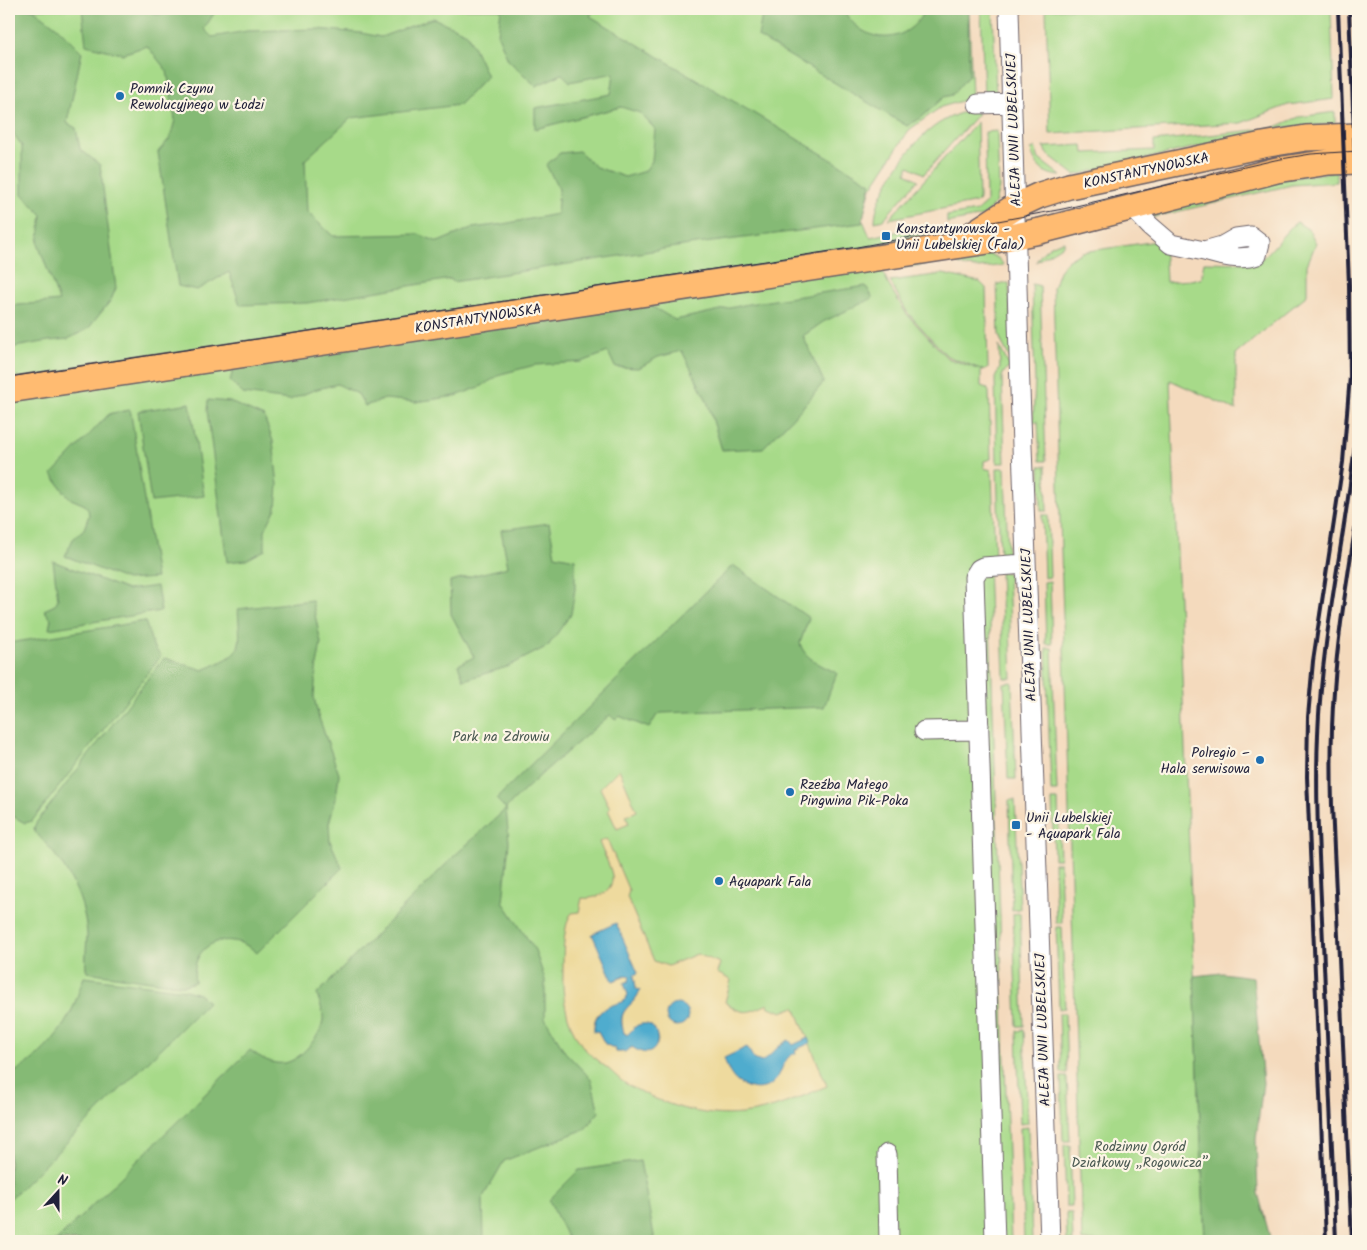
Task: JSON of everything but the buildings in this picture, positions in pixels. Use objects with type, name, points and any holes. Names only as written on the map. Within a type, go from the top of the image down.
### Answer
[{"type":"main road","name":"KONSTANTYNOWSKA","points":[[948,247],[972,236],[1016,206],[1040,195],[1069,186],[1296,139],[1358,136]]},
{"type":"main road","name":"KONSTANTYNOWSKA","points":[[9,390],[1017,236],[1277,170],[1329,162],[1358,161]]},
{"type":"street","name":"ALEJA UNII LUBELSKIEJ","points":[[1009,9],[1050,1241]]},
{"type":"street","points":[[978,104],[1012,103]]},
{"type":"street","points":[[1132,207],[1171,244],[1204,251]]},
{"type":"street","points":[[995,1241],[974,577],[983,566],[1026,564]]},
{"type":"street","points":[[924,731],[972,730],[979,725]]},
{"type":"street","points":[[887,1154],[889,1241]]},
{"type":"green space","name":"Park na Zdrowiu","points":[[9,9],[969,9],[972,98],[941,107],[909,130],[871,188],[862,218],[870,237],[927,226],[929,237],[874,247],[933,259],[934,263],[883,271],[888,284],[906,313],[947,358],[981,370],[981,386],[987,388],[989,392],[991,459],[984,461],[984,468],[991,470],[992,474],[995,560],[988,562],[1011,1241],[9,1241]]},
{"type":"green space","points":[[9,9],[33,9],[57,27],[82,52],[67,123],[76,128],[80,149],[100,165],[116,288],[111,300],[88,329],[68,339],[9,348],[9,306],[59,301],[38,244],[42,215],[22,194],[22,146],[9,127]]},
{"type":"green space","points":[[82,9],[147,9],[157,15],[171,9],[217,9],[204,29],[212,37],[247,31],[317,29],[381,37],[433,18],[467,33],[487,76],[459,105],[351,118],[305,160],[307,212],[333,236],[418,234],[438,242],[472,228],[557,214],[559,189],[546,165],[560,153],[579,151],[596,167],[625,177],[645,171],[652,161],[655,129],[640,113],[621,107],[535,129],[535,108],[611,94],[614,73],[570,82],[562,74],[536,86],[508,60],[498,35],[501,9],[595,9],[590,16],[871,183],[862,223],[696,244],[453,282],[451,279],[307,303],[240,305],[229,272],[197,290],[178,286],[158,152],[170,138],[175,120],[167,71],[147,46],[122,54],[86,45]]},
{"type":"green space","points":[[763,9],[843,9],[851,21],[861,30],[884,37],[896,36],[907,31],[917,22],[925,9],[968,9],[969,75],[952,95],[944,97],[921,118],[907,126],[758,37]]},
{"type":"green space","points":[[981,9],[993,9],[996,98],[984,98]]},
{"type":"green space","points":[[1046,9],[1331,9],[1334,99],[1288,105],[1241,123],[1050,134]]},
{"type":"green space","points":[[977,109],[977,115],[924,174],[909,166],[906,173],[918,180],[883,220],[875,222],[878,204],[886,187],[908,152],[917,142],[938,124],[962,112]]},
{"type":"green space","points":[[1335,112],[1335,124],[1289,127],[1261,132],[1075,175],[1046,153],[1044,147],[1083,145],[1084,153],[1154,150],[1154,141],[1273,128],[1299,117]]},
{"type":"green space","points":[[977,122],[978,202],[889,219]]},
{"type":"green space","points":[[997,131],[999,188],[995,203],[983,216],[947,223],[947,216],[977,211],[986,203],[985,132]]},
{"type":"green space","points":[[1035,147],[1039,159],[1061,176],[1050,174],[1041,169],[1035,161],[1031,150]]},
{"type":"green space","points":[[1337,171],[1337,182],[1292,185],[1150,218],[1148,214],[1259,183]]},
{"type":"green space","name":"Rodzinny Ogród Działkowy „Rogowicza”","points":[[1297,222],[1309,230],[1316,243],[1307,265],[1307,295],[1236,354],[1236,410],[1170,380],[1205,1241],[1082,1241],[1053,288],[1059,271],[1067,261],[1082,252],[1164,240],[1166,282],[1201,279],[1204,262],[1240,263],[1258,261]]},
{"type":"green space","points":[[1064,241],[1064,244],[1036,262],[1047,248]]},
{"type":"green space","points":[[987,253],[998,258],[1004,265],[976,268],[962,266],[952,258]]},
{"type":"green space","points":[[943,274],[980,282],[986,288],[988,368],[983,370],[947,356],[907,312],[890,281]]},
{"type":"green space","points":[[1009,283],[1012,362],[999,335],[997,284]]},
{"type":"green space","points":[[1032,284],[1040,286],[1046,461],[1040,461],[1038,422],[1033,422],[1035,382]]},
{"type":"green space","points":[[866,286],[873,298],[823,322],[803,336],[824,382],[763,448],[722,450],[707,401],[682,351],[658,357],[639,368],[615,367],[608,352],[582,362],[535,365],[501,374],[482,386],[456,396],[416,402],[385,399],[365,406],[358,394],[337,384],[314,390],[290,400],[243,394],[230,381],[234,366],[648,304],[675,320],[748,304]]},
{"type":"green space","points":[[999,346],[1010,367],[1004,372],[1002,377],[1005,463],[997,463],[995,378],[1000,368]]},
{"type":"green space","points":[[208,400],[230,402],[264,417],[273,441],[278,485],[276,508],[265,530],[265,550],[246,560],[227,562],[207,410]]},
{"type":"green space","points":[[190,403],[204,496],[151,502],[138,411]]},
{"type":"green space","points":[[130,410],[156,578],[127,580],[65,556],[73,539],[84,529],[89,515],[85,505],[71,499],[52,474],[108,415]]},
{"type":"green space","points":[[1040,466],[1046,466],[1047,511],[1041,511]]},
{"type":"green space","points":[[997,468],[1005,468],[1008,560],[1000,560]]},
{"type":"green space","points":[[1042,515],[1048,515],[1050,577],[1044,578]]},
{"type":"green space","points":[[549,523],[555,555],[575,559],[575,589],[571,614],[548,646],[507,667],[464,680],[458,665],[474,657],[451,614],[450,581],[508,567],[501,530]]},
{"type":"green space","points":[[53,561],[127,590],[157,586],[161,611],[49,629],[51,619],[44,610],[55,605],[58,599]]},
{"type":"green space","points":[[733,565],[809,618],[800,643],[802,649],[820,665],[837,673],[824,707],[662,713],[657,715],[649,728],[619,716],[615,720],[610,715],[546,770],[506,808],[509,842],[503,902],[535,950],[545,980],[545,1018],[565,1052],[591,1079],[599,1112],[585,1129],[504,1161],[483,1197],[484,1241],[56,1241],[250,1050],[274,1063],[289,1062],[303,1053],[320,1030],[322,1023],[323,1014],[317,994],[453,857],[506,809],[496,799]]},
{"type":"green space","points":[[1000,572],[1008,573],[1012,678],[1004,678]]},
{"type":"green space","points":[[1050,581],[1052,644],[1046,644],[1044,582]]},
{"type":"green space","points":[[312,600],[321,643],[314,697],[318,715],[339,774],[336,798],[329,823],[330,841],[342,868],[257,953],[246,945],[235,941],[214,943],[205,949],[198,957],[195,968],[195,982],[179,985],[87,972],[87,934],[82,904],[63,866],[35,832],[36,823],[164,658],[203,670],[226,659],[237,649],[240,635],[238,609]]},
{"type":"green space","points":[[145,621],[153,646],[161,656],[32,821],[25,823],[9,814],[9,643]]},
{"type":"green space","points":[[1046,648],[1052,648],[1057,791],[1051,791]]},
{"type":"green space","points":[[1012,682],[1016,779],[1008,779],[1004,683]]},
{"type":"green space","points":[[1009,800],[1015,800],[1020,909],[1012,910]]},
{"type":"green space","points":[[1052,800],[1058,800],[1060,859],[1054,859]]},
{"type":"green space","points":[[1054,863],[1060,863],[1062,923],[1056,923]]},
{"type":"green space","points":[[1020,913],[1024,1026],[1017,1026],[1013,914]]},
{"type":"green space","points":[[1056,927],[1062,927],[1065,1008],[1059,1009]]},
{"type":"green space","points":[[1222,973],[1253,977],[1263,1083],[1256,1140],[1258,1193],[1271,1241],[1205,1241],[1194,976]]},
{"type":"green space","points":[[84,977],[186,990],[199,994],[208,1002],[9,1200],[9,1075],[28,1064],[58,1033],[72,1010]]},
{"type":"green space","points":[[1059,1013],[1065,1013],[1067,1073],[1061,1073]]},
{"type":"green space","points":[[1024,1030],[1028,1123],[1020,1124],[1017,1031]]},
{"type":"green space","points":[[1061,1077],[1067,1077],[1070,1141],[1063,1141]]},
{"type":"green space","points":[[1028,1127],[1032,1241],[1024,1241],[1020,1128]]},
{"type":"green space","points":[[1064,1145],[1070,1145],[1072,1206],[1066,1206]]},
{"type":"green space","points":[[640,1161],[655,1241],[569,1241],[549,1200],[579,1170]]},
{"type":"green space","points":[[1066,1213],[1072,1213],[1073,1241],[1067,1241]]},
{"type":"sand","points":[[619,769],[637,811],[626,816],[629,824],[617,829],[608,810],[610,808],[600,788]]},
{"type":"sand","points":[[607,839],[629,891],[627,897],[654,961],[668,966],[697,954],[720,963],[717,973],[731,980],[725,1002],[742,1011],[751,1011],[768,1004],[769,1007],[782,1012],[795,1007],[827,1086],[764,1110],[727,1115],[698,1112],[656,1099],[627,1084],[581,1045],[571,1025],[564,999],[563,950],[569,918],[572,913],[579,912],[582,898],[592,898],[603,894],[612,881],[611,871],[599,842]],"holes":[[[616,923],[637,973],[634,975],[636,989],[639,993],[623,1014],[622,1025],[624,1033],[628,1035],[643,1024],[647,1025],[655,1029],[658,1040],[657,1045],[637,1046],[616,1052],[616,1049],[605,1044],[598,1031],[594,1031],[597,1015],[624,1001],[628,995],[626,987],[630,979],[629,975],[613,981]]]},
{"type":"water","points":[[616,923],[638,973],[634,975],[636,989],[640,990],[634,1001],[626,1008],[622,1018],[624,1033],[627,1035],[638,1025],[647,1024],[653,1027],[657,1041],[655,1048],[650,1052],[643,1052],[632,1047],[625,1052],[616,1052],[616,1049],[605,1044],[598,1031],[594,1032],[594,1025],[598,1015],[606,1008],[623,1002],[628,995],[624,983],[629,981],[630,976],[627,975],[613,981],[592,934]]},
{"type":"water","points":[[673,1004],[681,1004],[688,1011],[688,1019],[681,1026],[673,1026],[666,1019],[666,1011]]},
{"type":"water","points":[[808,1038],[810,1043],[795,1050],[796,1053],[787,1058],[776,1080],[763,1088],[751,1088],[740,1084],[729,1072],[724,1058],[747,1047],[754,1059],[761,1062],[785,1042],[789,1040],[793,1045]]},
{"type":"tram line","points":[[9,377],[857,247],[1063,209],[1275,160],[1311,154],[1358,151]]},
{"type":"railway","points":[[1326,1241],[1307,777],[1308,717],[1313,661],[1343,462],[1350,376],[1349,285],[1338,9]]},
{"type":"railway","points":[[1349,9],[1358,231]]},
{"type":"railway","points":[[1336,1241],[1318,838],[1317,760],[1320,694],[1330,614],[1349,495],[1358,416]]},
{"type":"railway","points":[[1352,1241],[1332,805],[1332,748],[1333,705],[1338,645],[1358,510]]},
{"type":"place","name":"Pomnik Czynu Rewolucyjnego w Łodzi","points":[[120,96]]},
{"type":"place","name":"Konstantynowska - Unii Lubelskiej (Fala)","points":[[886,236]]},
{"type":"place","name":"Polregio – Hala serwisowa","points":[[1260,760]]},
{"type":"place","name":"Rzeźba Małego Pingwina Pik-Poka","points":[[790,792]]},
{"type":"place","name":"Unii Lubelskiej - Aquapark Fala","points":[[1016,825]]},
{"type":"place","name":"Aquapark Fala","points":[[719,881]]}]
